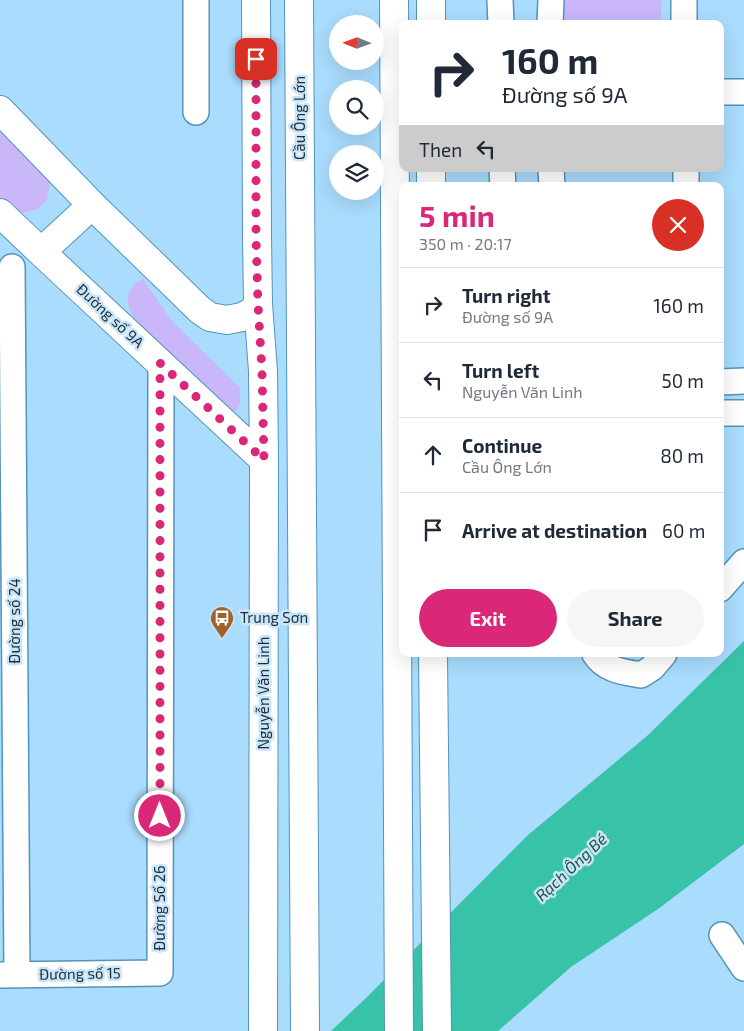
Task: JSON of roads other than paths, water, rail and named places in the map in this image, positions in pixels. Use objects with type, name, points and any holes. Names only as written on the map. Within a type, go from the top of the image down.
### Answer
[{"type":"main road","name":"Nguyễn Văn Linh","points":[[256,0],[256,236],[264,460],[263,1031]]},
{"type":"main road","name":"Cầu Ông Lớn","points":[[299,0],[305,1031]]},
{"type":"main road","points":[[394,0],[399,1031]]},
{"type":"main road","points":[[431,0],[431,20]]},
{"type":"main road","points":[[0,110],[92,205],[200,310],[210,317],[227,320],[242,318],[252,312],[258,304]]},
{"type":"main road","points":[[40,252],[92,205]]},
{"type":"main road","name":"Đường số 9A","points":[[0,212],[40,252],[264,460]]},
{"type":"main road","points":[[433,657],[437,1031]]},
{"type":"street","points":[[196,0],[196,112]]},
{"type":"street","points":[[500,0],[500,20]]},
{"type":"street","points":[[550,0],[550,20]]},
{"type":"street","points":[[684,0],[684,20]]},
{"type":"street","points":[[724,92],[744,92]]},
{"type":"street","points":[[6,267],[40,252]]},
{"type":"street","name":"Đường số 24","points":[[6,267],[8,975]]},
{"type":"street","name":"Đường Số 26","points":[[160,363],[160,973]]},
{"type":"street","points":[[724,382],[744,381]]},
{"type":"street","points":[[724,413],[744,413]]},
{"type":"street","points":[[724,584],[744,562]]},
{"type":"street","points":[[597,657],[605,665],[617,671],[641,675],[658,661]]},
{"type":"street","points":[[722,934],[744,968]]},
{"type":"street","name":"Đường số 15","points":[[8,975],[160,973]]},
{"type":"water","name":"Rạch Ông Bé","points":[[744,641],[744,844],[658,909],[571,967],[498,1031],[331,1031],[528,835],[647,736]]},
{"type":"place","name":"Trung Sơn","points":[[222,639]]}]
